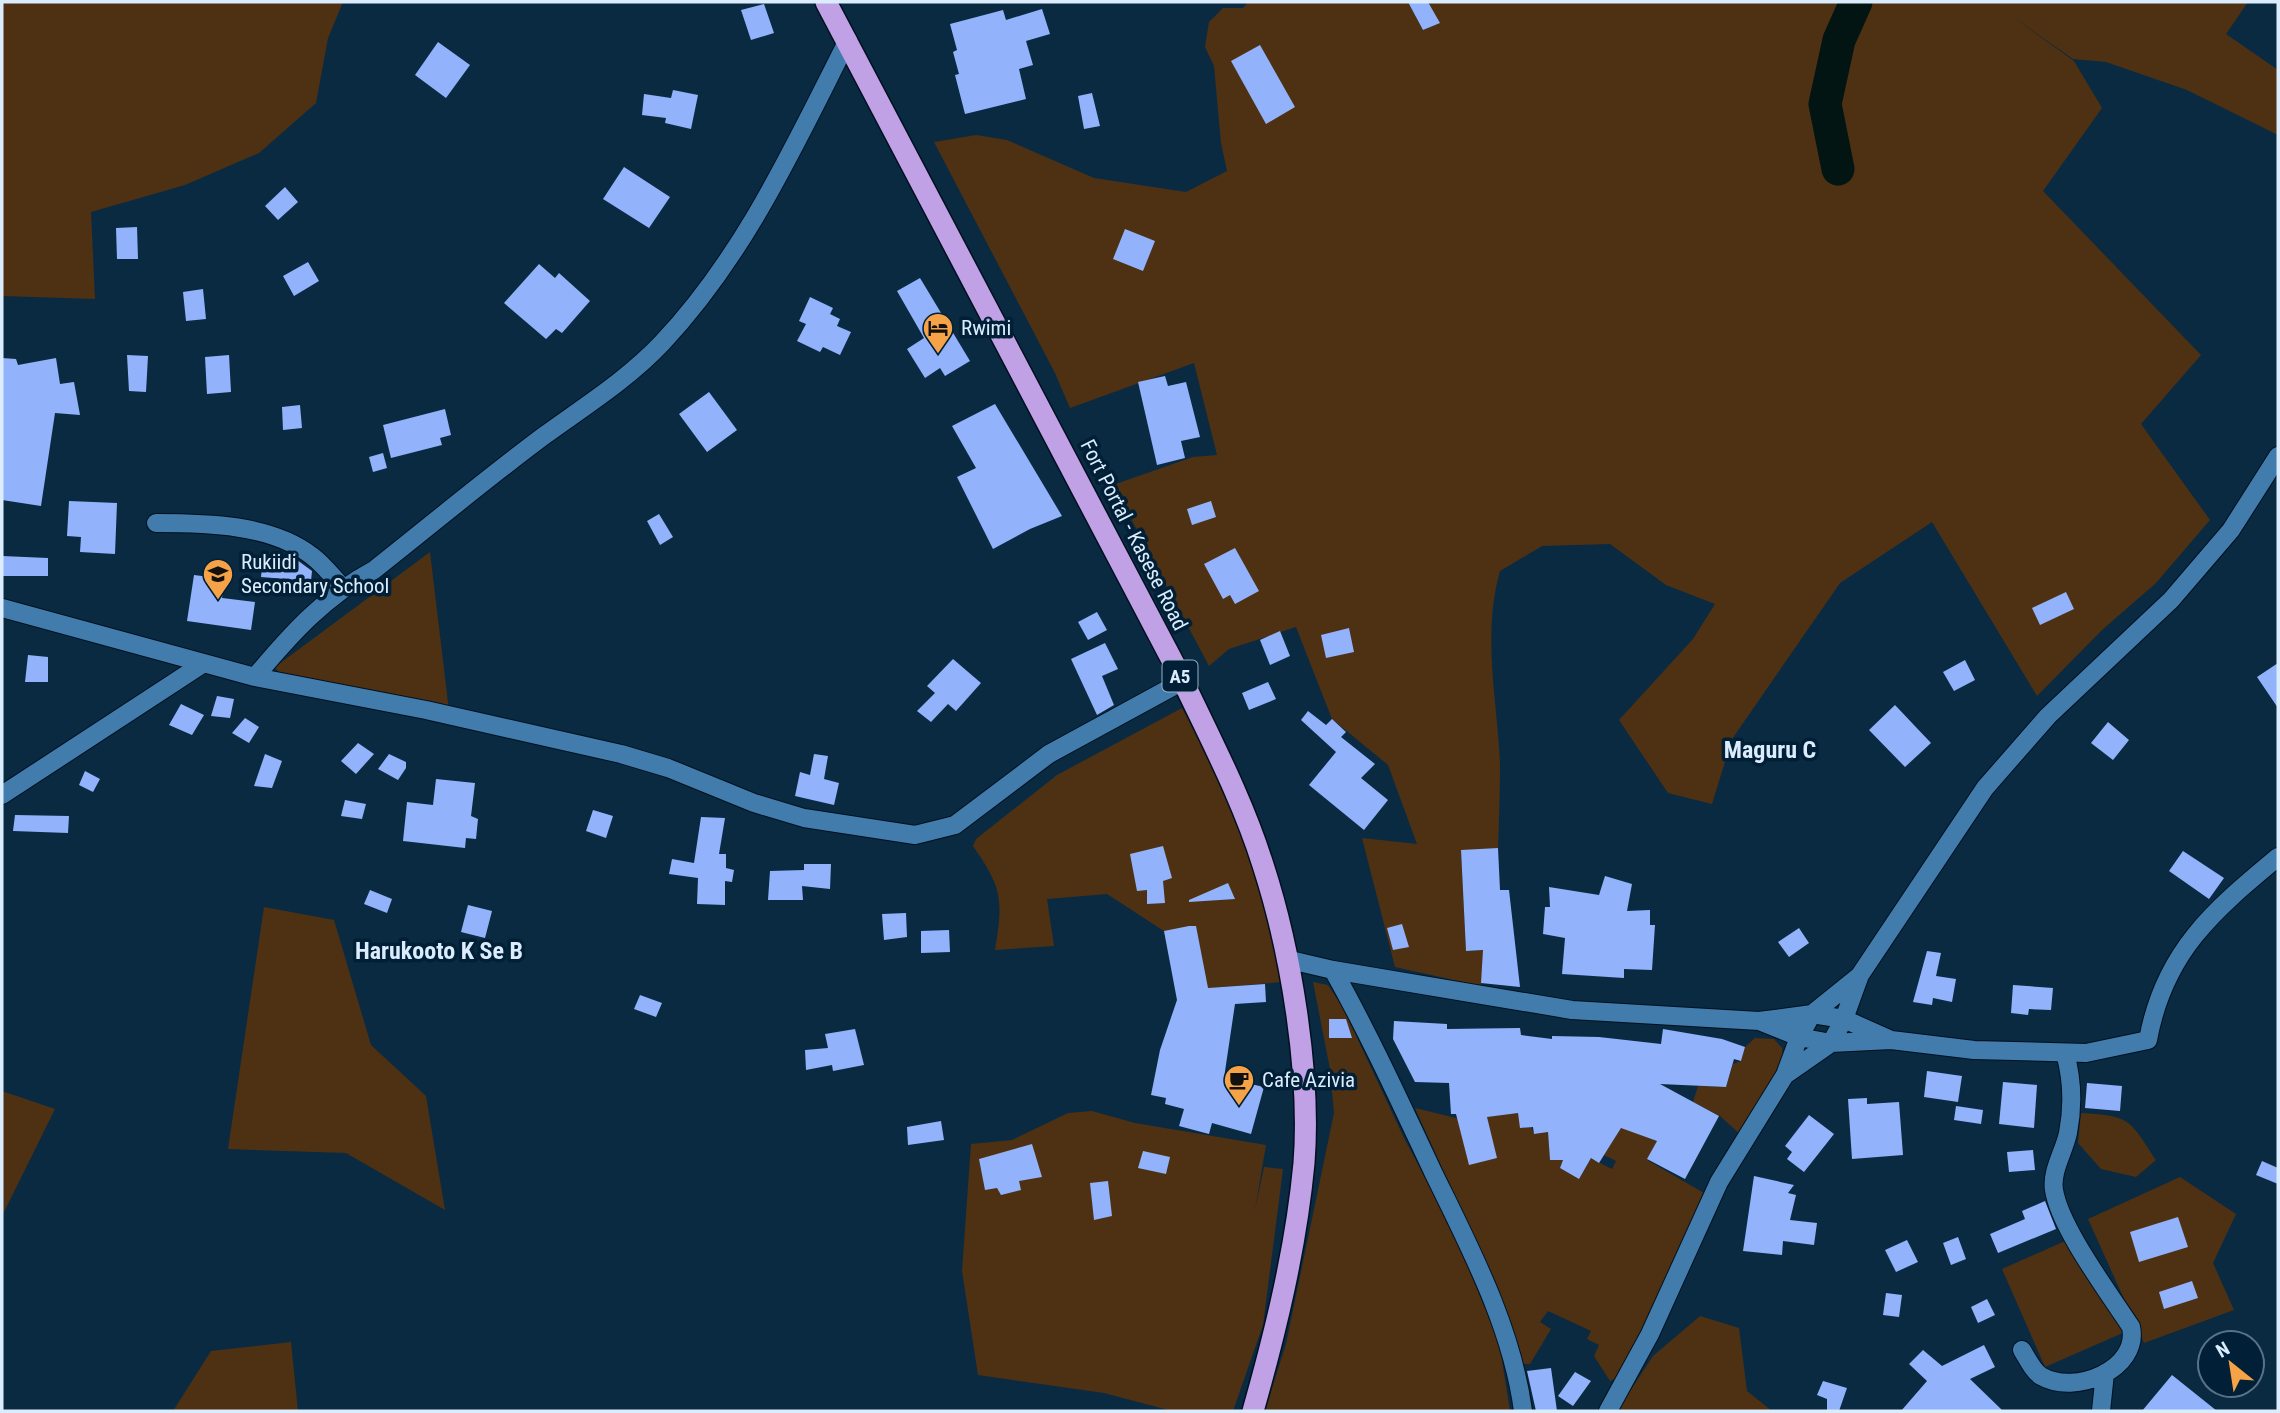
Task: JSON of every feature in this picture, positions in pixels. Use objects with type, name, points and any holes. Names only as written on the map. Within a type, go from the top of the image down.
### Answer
[{"type":"highway","name":"Fort Portal - Kasese Road","points":[[826,2],[1183,681],[1247,819],[1276,910],[1286,959],[1303,1086],[1304,1161],[1284,1296],[1252,1411]]},
{"type":"street","points":[[255,677],[289,636],[342,587],[374,570],[545,435],[592,403],[661,344],[703,294],[750,229],[848,40]]},
{"type":"street","points":[[1786,1075],[1831,1043],[1844,1018],[1860,975],[1985,788],[2048,716],[2171,600],[2231,530],[2278,456]]},
{"type":"street","points":[[156,523],[187,523],[265,533],[312,555],[342,587]]},
{"type":"street","points":[[2,608],[255,677],[578,743],[668,768],[754,803],[804,818],[915,835],[955,825],[1049,754],[1183,681]]},
{"type":"street","points":[[2,795],[204,663]]},
{"type":"street","points":[[1759,1021],[1799,1037],[1831,1043],[1891,1040],[1974,1050],[2086,1053],[2148,1040],[2154,1004],[2178,956],[2222,903],[2278,857]]},
{"type":"street","points":[[1286,959],[1532,1006],[1609,1014],[1759,1021],[1812,1014],[1844,1018],[1891,1040]]},
{"type":"street","points":[[1334,970],[1366,1031],[1486,1283],[1520,1388],[1523,1411]]},
{"type":"street","points":[[1608,1411],[1650,1334],[1719,1182],[1786,1075],[1799,1037],[1812,1014],[1860,975]]},
{"type":"street","points":[[2022,1350],[2040,1375],[2059,1382],[2088,1380],[2105,1373],[2124,1359],[2131,1350],[2134,1339],[2131,1326],[2062,1216],[2054,1189],[2056,1170],[2068,1132],[2072,1076],[2065,1053]]},
{"type":"street","points":[[2101,1411],[2105,1373]]},
{"type":"shaded area","points":[[2,2],[343,2],[328,38],[316,103],[259,153],[185,185],[91,212],[95,299],[2,296]]},
{"type":"shaded area","points":[[1248,2],[1408,2],[1423,30],[1439,23],[1428,2],[2248,2],[2226,34],[2278,70],[2278,135],[2187,90],[2106,62],[2073,59],[2009,14],[2074,61],[2102,108],[2043,191],[2201,355],[2141,424],[2210,520],[2156,583],[2102,630],[2037,696],[1932,522],[1840,583],[1732,739],[1712,804],[1668,793],[1619,720],[1693,639],[1715,604],[1666,585],[1610,544],[1542,546],[1500,571],[1495,595],[1491,643],[1500,763],[1498,848],[1461,851],[1466,951],[1507,949],[1482,974],[1481,986],[1395,967],[1362,838],[1417,844],[1388,765],[1332,719],[1296,627],[1229,649],[1209,666],[1113,485],[1193,457],[1217,455],[1194,363],[1070,408],[1055,373],[934,142],[976,135],[1007,140],[1094,178],[1186,192],[1227,171],[1221,143],[1214,66],[1205,47],[1209,22],[1223,8],[1243,8]]},
{"type":"shaded area","points":[[430,552],[449,711],[280,674],[275,667]]},
{"type":"shaded area","points":[[1182,708],[1228,793],[1254,855],[1283,982],[1210,988],[1178,997],[1164,931],[1107,894],[1047,899],[1054,946],[995,950],[999,919],[998,895],[990,873],[973,846],[976,839],[1057,775]]},
{"type":"shaded area","points":[[264,907],[334,920],[371,1045],[426,1096],[445,1210],[346,1153],[228,1149]]},
{"type":"shaded area","points":[[1313,982],[1328,985],[1343,1008],[1405,1140],[1449,1222],[1499,1342],[1510,1411],[1265,1411],[1286,1344],[1334,1113],[1330,1069]]},
{"type":"shaded area","points":[[1755,1038],[1774,1039],[1782,1048],[1784,1066],[1741,1135],[1720,1116],[1693,1102],[1698,1086],[1726,1087],[1733,1064],[1741,1061],[1745,1047]]},
{"type":"shaded area","points":[[2,1091],[55,1109],[2,1216]]},
{"type":"shaded area","points":[[1415,1108],[1460,1119],[1518,1113],[1521,1128],[1531,1127],[1534,1134],[1548,1132],[1550,1160],[1563,1160],[1560,1168],[1579,1179],[1595,1151],[1596,1161],[1612,1169],[1616,1161],[1604,1155],[1629,1115],[1650,1121],[1641,1135],[1657,1141],[1647,1160],[1704,1193],[1644,1334],[1617,1378],[1610,1381],[1594,1356],[1599,1345],[1587,1339],[1591,1331],[1548,1311],[1540,1322],[1551,1329],[1530,1364],[1521,1364],[1490,1276]]},
{"type":"shaded area","points":[[1092,1111],[1135,1123],[1266,1145],[1255,1210],[1264,1167],[1283,1169],[1263,1325],[1233,1411],[1172,1411],[1104,1393],[978,1375],[962,1271],[971,1144],[1012,1140],[1068,1113]]},
{"type":"shaded area","points":[[2081,1113],[2110,1116],[2127,1122],[2156,1160],[2136,1177],[2101,1169],[2078,1143]]},
{"type":"shaded area","points":[[2180,1177],[2236,1214],[2213,1263],[2234,1310],[2144,1343],[2088,1219]]},
{"type":"shaded area","points":[[2081,1234],[2125,1332],[2045,1367],[2002,1269]]},
{"type":"shaded area","points":[[1700,1316],[1739,1328],[1747,1391],[1772,1411],[1617,1411],[1653,1356]]},
{"type":"shaded area","points":[[291,1342],[298,1411],[173,1411],[211,1351]]},
{"type":"building","points":[[1408,2],[1428,2],[1440,23],[1423,30]]},
{"type":"building","points":[[764,4],[774,33],[751,40],[741,10]]},
{"type":"building","points":[[1042,9],[1050,34],[1026,41],[1033,65],[1019,69],[1026,99],[965,114],[955,75],[959,74],[953,52],[957,50],[950,24],[1003,10],[1006,20]]},
{"type":"building","points":[[438,42],[470,65],[446,98],[415,75]]},
{"type":"building","points":[[1260,45],[1295,107],[1266,124],[1231,61]]},
{"type":"building","points":[[673,90],[698,95],[691,129],[665,123],[666,118],[642,115],[644,94],[671,98]]},
{"type":"building","points":[[1092,93],[1100,126],[1084,129],[1078,96]]},
{"type":"building","points":[[624,167],[670,197],[649,228],[603,199]]},
{"type":"building","points":[[285,187],[298,202],[278,220],[265,206]]},
{"type":"building","points":[[137,227],[138,259],[117,259],[116,228]]},
{"type":"building","points":[[1125,229],[1155,241],[1143,271],[1113,259]]},
{"type":"building","points":[[308,262],[319,281],[294,296],[283,276]]},
{"type":"building","points":[[539,264],[555,278],[559,273],[590,301],[562,333],[556,329],[546,339],[504,303]]},
{"type":"building","points":[[920,278],[970,361],[945,376],[940,368],[925,378],[907,349],[924,338],[897,291]]},
{"type":"building","points":[[203,289],[206,319],[186,321],[183,292]]},
{"type":"building","points":[[810,297],[833,308],[830,314],[840,319],[837,326],[851,332],[840,355],[823,347],[820,352],[797,341],[806,324],[799,321]]},
{"type":"building","points":[[127,355],[148,356],[146,392],[129,391]]},
{"type":"building","points":[[229,355],[231,392],[207,394],[205,357]]},
{"type":"building","points":[[2,358],[16,359],[18,365],[56,358],[60,384],[74,382],[80,415],[55,413],[41,506],[2,500]]},
{"type":"building","points":[[1165,376],[1168,386],[1186,382],[1200,437],[1181,441],[1185,458],[1157,465],[1138,382]]},
{"type":"building","points":[[709,392],[737,430],[707,452],[679,414]]},
{"type":"building","points":[[995,404],[1062,516],[993,549],[957,477],[976,468],[952,426]]},
{"type":"building","points":[[300,405],[302,428],[283,430],[282,407]]},
{"type":"building","points":[[445,409],[451,435],[440,438],[442,445],[391,458],[383,425]]},
{"type":"building","points":[[383,453],[387,468],[373,472],[369,457]]},
{"type":"building","points":[[69,501],[117,503],[115,554],[80,552],[81,537],[67,536]]},
{"type":"building","points":[[1211,501],[1216,517],[1192,525],[1187,509]]},
{"type":"building","points":[[659,514],[673,537],[660,545],[647,521]]},
{"type":"building","points":[[1235,548],[1259,591],[1235,604],[1230,595],[1223,599],[1204,564]]},
{"type":"building","points":[[2,556],[48,558],[48,576],[2,576]]},
{"type":"building","points":[[263,557],[297,560],[312,571],[311,581],[261,577]]},
{"type":"building","points":[[194,575],[225,579],[222,598],[255,602],[251,630],[187,621]]},
{"type":"building","points":[[2066,592],[2074,609],[2040,625],[2032,608]]},
{"type":"building","points":[[1097,612],[1107,630],[1088,640],[1078,622]]},
{"type":"building","points":[[1349,628],[1354,652],[1326,658],[1321,635]]},
{"type":"building","points":[[1280,631],[1290,656],[1270,665],[1260,640]]},
{"type":"building","points":[[1105,643],[1118,669],[1102,676],[1114,705],[1097,715],[1071,659]]},
{"type":"building","points":[[28,655],[48,657],[48,682],[25,682]]},
{"type":"building","points":[[953,659],[981,683],[956,711],[948,704],[931,722],[917,711],[935,693],[927,686]]},
{"type":"building","points":[[1965,660],[1975,680],[1954,691],[1943,672]]},
{"type":"building","points":[[2278,663],[2278,708],[2257,677]]},
{"type":"building","points":[[1268,682],[1276,699],[1249,710],[1242,693]]},
{"type":"building","points":[[217,696],[234,699],[230,718],[211,716]]},
{"type":"building","points":[[181,704],[204,715],[192,735],[169,725]]},
{"type":"building","points":[[1895,705],[1931,743],[1905,767],[1869,730]]},
{"type":"building","points":[[1308,711],[1326,725],[1332,719],[1346,732],[1341,737],[1375,764],[1361,778],[1388,800],[1364,830],[1309,785],[1336,752],[1301,720]]},
{"type":"building","points":[[245,718],[259,727],[249,743],[232,733]]},
{"type":"building","points":[[2108,722],[2129,740],[2113,760],[2091,743]]},
{"type":"building","points":[[358,743],[374,754],[356,774],[341,761]]},
{"type":"building","points":[[265,754],[282,761],[272,788],[254,786]]},
{"type":"building","points":[[389,754],[406,762],[406,768],[398,780],[378,769]]},
{"type":"building","points":[[814,754],[828,756],[824,779],[839,783],[834,805],[795,796],[800,772],[810,775]]},
{"type":"building","points":[[85,771],[100,779],[93,792],[79,785]]},
{"type":"building","points":[[436,779],[475,783],[471,816],[478,819],[476,839],[466,838],[465,848],[403,841],[407,802],[433,805]]},
{"type":"building","points":[[345,800],[366,804],[362,819],[341,816]]},
{"type":"building","points":[[593,810],[613,816],[606,838],[586,831]]},
{"type":"building","points":[[15,815],[69,816],[68,833],[13,831]]},
{"type":"building","points":[[701,817],[725,818],[719,854],[726,854],[726,868],[734,870],[732,882],[725,881],[725,905],[697,904],[698,878],[669,874],[672,859],[694,863]]},
{"type":"building","points":[[1163,846],[1172,878],[1163,881],[1165,903],[1147,904],[1147,890],[1137,891],[1130,854]]},
{"type":"building","points":[[1498,848],[1500,890],[1509,890],[1520,987],[1481,983],[1483,950],[1466,951],[1461,850]]},
{"type":"building","points":[[2183,851],[2224,878],[2209,899],[2169,871]]},
{"type":"building","points":[[804,864],[831,864],[830,889],[802,886],[803,900],[768,900],[770,871],[804,870]]},
{"type":"building","points":[[1605,876],[1632,884],[1627,911],[1650,910],[1650,925],[1655,925],[1652,970],[1624,969],[1624,978],[1562,974],[1565,938],[1543,934],[1545,907],[1550,907],[1549,887],[1599,895]]},
{"type":"building","points":[[1228,883],[1235,899],[1189,902],[1189,900]]},
{"type":"building","points":[[370,890],[392,899],[387,913],[364,904]]},
{"type":"building","points":[[468,905],[492,911],[485,938],[461,932]]},
{"type":"building","points":[[906,913],[907,937],[884,940],[882,914]]},
{"type":"building","points":[[1402,924],[1409,947],[1393,950],[1387,928]]},
{"type":"building","points":[[1196,926],[1208,988],[1265,984],[1266,1002],[1235,1004],[1224,1078],[1264,1087],[1251,1134],[1212,1123],[1209,1134],[1179,1126],[1184,1109],[1165,1104],[1166,1098],[1151,1095],[1160,1050],[1177,1000],[1164,931]]},
{"type":"building","points":[[1799,928],[1809,943],[1789,957],[1778,942]]},
{"type":"building","points":[[949,930],[950,952],[921,953],[921,931]]},
{"type":"building","points":[[1927,951],[1941,953],[1936,976],[1956,979],[1952,1002],[1933,998],[1932,1005],[1913,1002]]},
{"type":"building","points":[[2013,985],[2053,988],[2051,1010],[2029,1009],[2028,1015],[2011,1013]]},
{"type":"building","points":[[640,995],[662,1003],[656,1017],[634,1009]]},
{"type":"building","points":[[1329,1019],[1346,1019],[1352,1038],[1329,1038]]},
{"type":"building","points":[[1394,1021],[1447,1024],[1447,1029],[1520,1028],[1521,1035],[1552,1039],[1552,1036],[1599,1037],[1661,1044],[1663,1029],[1722,1039],[1745,1047],[1741,1061],[1734,1059],[1726,1087],[1660,1084],[1719,1116],[1685,1179],[1647,1159],[1657,1141],[1621,1128],[1599,1163],[1591,1158],[1579,1179],[1560,1168],[1563,1160],[1550,1160],[1548,1132],[1534,1134],[1533,1127],[1520,1128],[1518,1113],[1487,1117],[1497,1158],[1469,1165],[1456,1114],[1451,1114],[1449,1083],[1415,1082],[1393,1039]]},
{"type":"building","points":[[855,1029],[864,1065],[833,1071],[832,1065],[806,1070],[805,1050],[828,1048],[825,1034]]},
{"type":"building","points":[[1927,1071],[1962,1076],[1958,1102],[1924,1097]]},
{"type":"building","points":[[2003,1082],[2037,1085],[2034,1128],[1999,1124]]},
{"type":"building","points":[[2087,1083],[2122,1086],[2120,1111],[2085,1108]]},
{"type":"building","points":[[1867,1098],[1867,1104],[1899,1102],[1903,1155],[1852,1159],[1848,1099]]},
{"type":"building","points":[[1956,1106],[1983,1110],[1981,1124],[1954,1120]]},
{"type":"building","points":[[1809,1115],[1834,1134],[1804,1172],[1787,1159],[1792,1152],[1785,1146]]},
{"type":"building","points":[[941,1121],[944,1140],[908,1145],[907,1127]]},
{"type":"building","points":[[1032,1144],[1042,1177],[1019,1181],[1021,1190],[1001,1195],[997,1188],[985,1190],[979,1159]]},
{"type":"building","points":[[2033,1150],[2035,1170],[2009,1172],[2007,1152]]},
{"type":"building","points":[[1143,1151],[1170,1157],[1166,1174],[1138,1168]]},
{"type":"building","points":[[2262,1161],[2278,1168],[2278,1184],[2256,1175]]},
{"type":"building","points":[[1754,1176],[1794,1185],[1788,1193],[1796,1195],[1790,1220],[1817,1223],[1814,1245],[1783,1241],[1782,1255],[1743,1251]]},
{"type":"building","points":[[1108,1181],[1112,1216],[1094,1220],[1090,1183]]},
{"type":"building","points":[[2045,1201],[2056,1229],[1998,1253],[1990,1234],[2025,1219],[2022,1211]]},
{"type":"building","points":[[2178,1217],[2188,1247],[2139,1262],[2130,1232]]},
{"type":"building","points":[[1958,1237],[1966,1259],[1951,1265],[1943,1243]]},
{"type":"building","points":[[1907,1240],[1918,1262],[1896,1272],[1885,1250]]},
{"type":"building","points":[[2192,1281],[2198,1298],[2164,1309],[2159,1292]]},
{"type":"building","points":[[1886,1293],[1902,1295],[1899,1317],[1883,1315]]},
{"type":"building","points":[[1987,1299],[1995,1315],[1978,1323],[1971,1307]]},
{"type":"building","points":[[1984,1345],[1995,1367],[1970,1379],[2003,1411],[1901,1411],[1927,1381],[1909,1364],[1923,1350],[1942,1366]]},
{"type":"building","points":[[1551,1368],[1557,1411],[1536,1411],[1527,1371]]},
{"type":"building","points":[[1575,1372],[1591,1381],[1573,1406],[1558,1396]]},
{"type":"building","points":[[2172,1375],[2196,1394],[2196,1399],[2202,1399],[2217,1411],[2142,1411]]},
{"type":"building","points":[[1823,1381],[1847,1388],[1839,1411],[1827,1411],[1827,1399],[1817,1395]]},
{"type":"waterway","points":[[1838,169],[1825,104],[1839,40],[1856,2]]},
{"type":"place","name":"Rwimi","points":[[938,355]]},
{"type":"place","name":"Rukiidi Secondary School","points":[[218,601]]},
{"type":"place","name":"Cafe Azivia","points":[[1239,1107]]},
{"type":"district","name":"Maguru C","points":[[1770,750]]},
{"type":"district","name":"Harukooto K Se B","points":[[439,951]]}]
